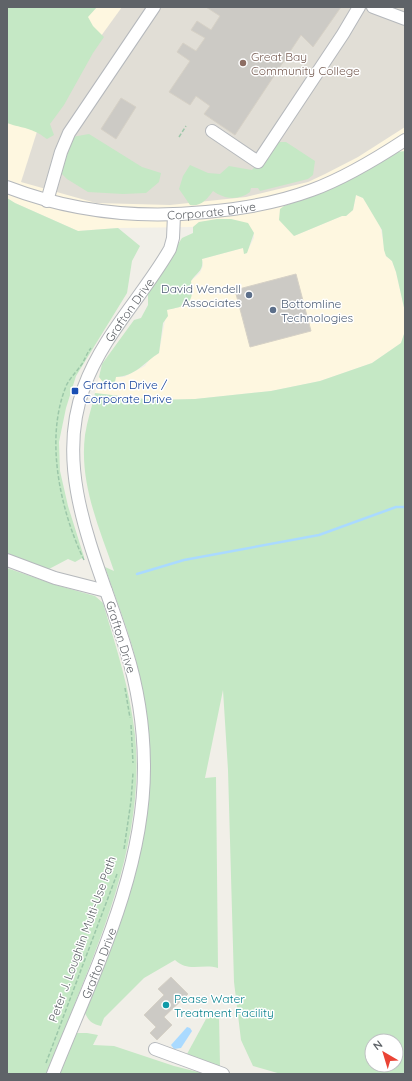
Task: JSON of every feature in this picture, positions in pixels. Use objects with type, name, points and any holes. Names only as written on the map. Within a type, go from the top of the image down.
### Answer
[{"type":"street","points":[[47,201],[61,152],[69,133],[154,7]]},
{"type":"street","points":[[212,131],[258,162],[359,7]]},
{"type":"street","points":[[373,7],[405,19]]},
{"type":"street","name":"Corporate Drive","points":[[7,187],[47,201],[113,214],[174,215],[258,206],[292,197],[334,181],[405,140]]},
{"type":"street","name":"Grafton Drive","points":[[53,1074],[103,950],[123,893],[135,850],[142,807],[144,768],[140,709],[127,651],[91,542],[75,482],[72,448],[74,428],[83,388],[104,344],[170,249],[173,238],[174,215]]},
{"type":"street","points":[[7,560],[55,578],[106,590]]},
{"type":"street","points":[[155,1049],[223,1074]]},
{"type":"path","points":[[179,137],[186,126]]},
{"type":"path","points":[[74,375],[84,360]]},
{"type":"path","name":"Peter J. Loughlin Multi-Use Path","points":[[122,856],[131,802],[133,767],[130,722],[124,684]]},
{"type":"path","name":"Peter J. Loughlin Multi-Use Path","points":[[45,1065],[118,873]]},
{"type":"shaded area","points":[[7,7],[405,7],[405,151],[397,152],[356,177],[313,196],[294,236],[342,216],[346,216],[353,210],[356,195],[363,198],[380,225],[386,256],[392,261],[396,272],[405,312],[405,331],[401,343],[372,363],[320,381],[271,391],[195,399],[153,400],[95,393],[99,377],[103,382],[116,377],[124,377],[145,366],[150,359],[159,353],[167,310],[185,306],[191,298],[191,281],[200,273],[203,266],[202,259],[243,248],[246,254],[254,238],[254,233],[248,224],[231,219],[199,222],[193,227],[118,228],[78,231],[7,198]]},
{"type":"shaded area","name":"Great Bay Community College","points":[[122,7],[405,7],[405,127],[358,157],[308,182],[246,197],[170,205],[96,203],[21,182],[41,119]]},
{"type":"green space","points":[[7,7],[97,7],[88,17],[93,26],[104,37],[93,53],[64,105],[50,124],[54,135],[47,139],[32,130],[7,123]]},
{"type":"green space","points":[[89,134],[142,167],[161,173],[159,182],[146,193],[123,194],[88,192],[67,179],[60,172],[72,137]]},
{"type":"green space","points":[[278,142],[286,142],[315,161],[313,175],[308,179],[260,191],[258,188],[251,188],[250,192],[236,198],[222,196],[213,191],[201,204],[197,205],[190,205],[179,189],[183,176],[190,165],[208,173],[220,174],[229,166],[252,170]]},
{"type":"green space","points":[[405,151],[405,312],[396,272],[392,261],[386,256],[384,250],[382,230],[363,198],[356,195],[353,210],[346,216],[342,216],[294,236],[279,220],[280,209],[284,206],[328,189],[356,176],[397,152]]},
{"type":"green space","points":[[7,198],[78,231],[118,228],[140,246],[132,261],[127,293],[76,376],[66,408],[59,442],[60,471],[68,506],[84,557],[75,562],[68,559],[49,569],[7,554]]},
{"type":"green space","points":[[217,219],[231,219],[248,223],[254,233],[247,253],[244,254],[243,248],[202,259],[201,269],[191,281],[192,295],[188,303],[180,307],[167,310],[168,316],[163,323],[159,353],[134,372],[128,375],[116,377],[115,382],[103,382],[99,377],[102,364],[134,320],[141,318],[148,305],[148,292],[182,238],[193,233],[193,227],[199,222]]},
{"type":"green space","points":[[405,331],[405,1074],[281,1074],[253,1066],[241,1040],[234,982],[228,770],[223,690],[205,778],[216,777],[218,968],[206,966],[185,966],[175,960],[144,978],[104,1018],[101,1026],[92,1023],[84,1011],[131,886],[139,854],[145,822],[149,758],[148,726],[137,662],[105,567],[114,571],[92,504],[85,470],[85,435],[95,393],[153,400],[195,399],[271,391],[320,381],[372,363],[401,343]]},
{"type":"green space","points":[[7,568],[56,585],[95,596],[103,603],[118,652],[130,701],[135,735],[136,779],[132,823],[123,866],[111,908],[96,950],[48,1074],[7,1074]]},
{"type":"green space","points":[[219,1015],[220,1067],[187,1054],[206,1019]]},
{"type":"green space","points":[[76,1033],[98,1035],[93,1045],[114,1046],[174,1066],[206,1074],[60,1074]]},
{"type":"water","points":[[187,1027],[192,1031],[181,1048],[174,1049],[171,1045]]},
{"type":"building","name":"Great Bay Community College","points":[[206,7],[341,7],[313,47],[301,35],[235,135],[204,114],[210,106],[196,96],[190,105],[169,92],[190,61],[177,52],[183,43],[196,51],[205,38],[191,30],[197,21],[211,30],[220,16]]},
{"type":"building","points":[[121,98],[136,107],[116,139],[101,129]]},
{"type":"building","name":"Bottomline Technologies","points":[[296,274],[311,331],[250,347],[235,290]]},
{"type":"building","name":"Pease Water Treatment Facility","points":[[171,977],[188,994],[164,1017],[172,1025],[157,1040],[150,1033],[156,1027],[144,1015],[164,995],[158,989]]},
{"type":"waterway","points":[[137,574],[184,560],[319,535],[396,507],[405,507]]},
{"type":"place","name":"Great Bay Community College","points":[[243,63]]},
{"type":"place","name":"David Wendell Associates","points":[[249,295]]},
{"type":"place","name":"Bottomline Technologies","points":[[273,310]]},
{"type":"place","name":"Grafton Drive / Corporate Drive","points":[[75,391]]},
{"type":"place","name":"Pease Water Treatment Facility","points":[[166,1005]]}]
